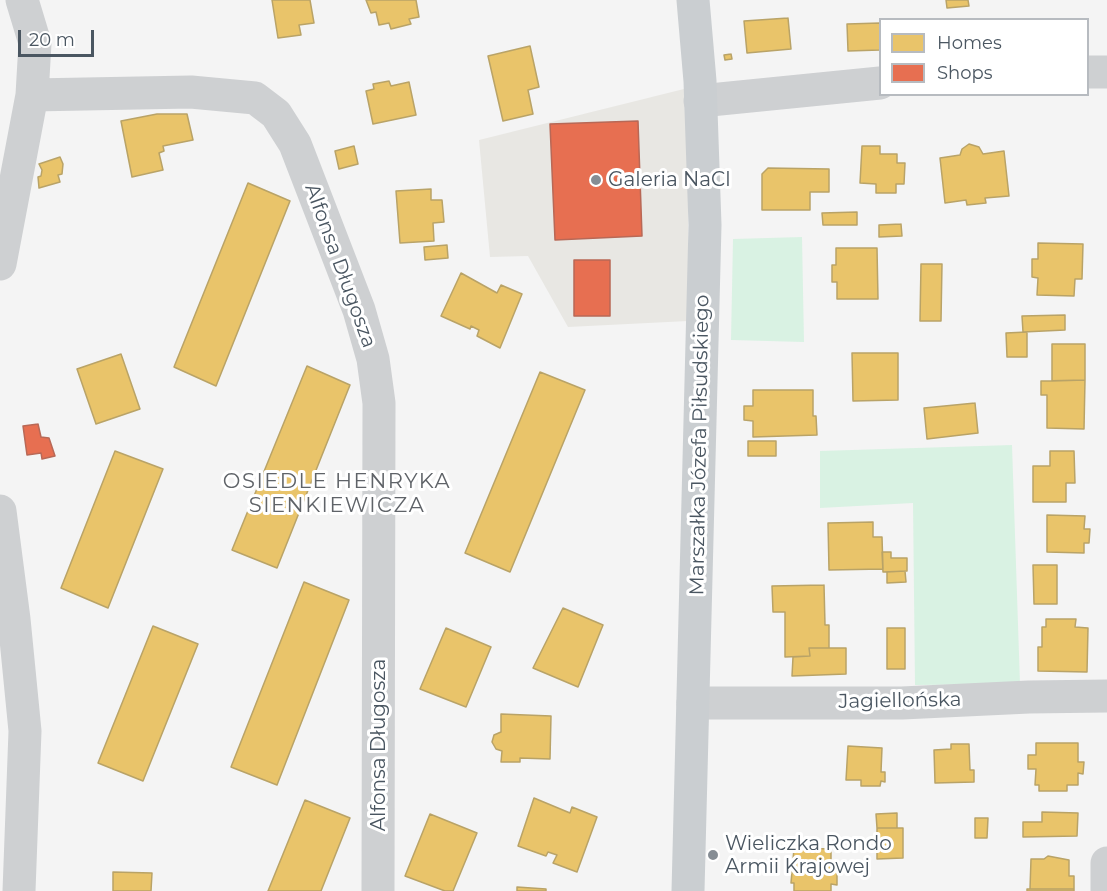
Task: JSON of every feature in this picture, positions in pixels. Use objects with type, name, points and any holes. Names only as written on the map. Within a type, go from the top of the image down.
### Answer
[{"type":"main road","name":"Marszałka Józefa Piłsudskiego","points":[[688,891],[705,225],[693,0]]},
{"type":"street","points":[[0,264],[32,94],[35,43],[22,0]]},
{"type":"street","points":[[1089,72],[1107,72]]},
{"type":"street","points":[[700,101],[879,83]]},
{"type":"street","name":"Alfonsa Długosza","points":[[32,94],[191,92],[255,98],[276,114],[295,144],[359,310],[373,359],[380,403],[378,891]]},
{"type":"street","points":[[0,511],[25,731],[19,891]]},
{"type":"street","name":"Jagiellońska","points":[[693,703],[902,703],[1029,696],[1107,696]]},
{"type":"street","points":[[1107,863],[1107,891]]},
{"type":"shaded area","points":[[688,88],[688,321],[568,327],[528,256],[490,257],[479,140]]},
{"type":"green space","points":[[802,237],[804,342],[731,340],[733,239]]},
{"type":"green space","points":[[1012,445],[1020,684],[915,685],[913,503],[820,508],[820,451]]},
{"type":"building: Homes","points":[[272,0],[310,0],[314,23],[299,25],[301,35],[278,38]]},
{"type":"building: Homes","points":[[366,0],[416,0],[419,17],[409,19],[411,24],[391,29],[389,23],[379,25],[376,12],[371,13]]},
{"type":"building: Homes","points":[[946,0],[968,0],[969,6],[947,8]]},
{"type":"building: Homes","points":[[788,18],[791,49],[747,53],[744,21]]},
{"type":"building: Homes","points":[[879,23],[879,50],[848,51],[847,24]]},
{"type":"building: Homes","points":[[530,46],[539,87],[528,90],[533,114],[503,121],[488,56]]},
{"type":"building: Homes","points":[[731,54],[732,59],[725,60],[724,55]]},
{"type":"building: Homes","points":[[389,81],[391,86],[409,82],[416,115],[373,124],[366,91],[374,89],[373,84]]},
{"type":"building: Homes","points":[[157,114],[187,114],[193,140],[163,146],[164,151],[159,153],[163,170],[132,177],[121,121]]},
{"type":"building: Homes","points":[[969,144],[979,147],[983,154],[1004,151],[1009,196],[985,198],[986,203],[967,205],[966,200],[945,203],[940,158],[960,155],[962,149]]},
{"type":"building: Homes","points":[[354,146],[358,164],[339,169],[335,151]]},
{"type":"building: Homes","points":[[862,146],[880,146],[880,154],[897,154],[897,163],[905,163],[904,184],[896,184],[896,193],[876,193],[876,184],[860,183]]},
{"type":"building: Homes","points":[[60,157],[63,164],[62,174],[58,175],[60,182],[39,188],[38,177],[41,176],[42,170],[39,164]]},
{"type":"building: Homes","points":[[768,168],[829,169],[829,192],[810,192],[810,210],[762,210],[762,174]]},
{"type":"building: Homes","points":[[248,183],[290,201],[216,386],[174,367]]},
{"type":"building: Homes","points":[[431,189],[431,200],[442,200],[444,222],[433,223],[434,241],[400,243],[396,191]]},
{"type":"building: Homes","points":[[857,212],[857,225],[823,225],[822,213]]},
{"type":"building: Homes","points":[[901,224],[902,236],[879,237],[879,225]]},
{"type":"building: Homes","points":[[1038,243],[1083,244],[1082,279],[1075,279],[1074,296],[1037,295],[1038,278],[1032,277],[1032,259],[1038,259]]},
{"type":"building: Homes","points":[[447,245],[448,258],[425,260],[424,247]]},
{"type":"building: Homes","points":[[836,248],[877,248],[878,299],[837,299],[837,282],[832,282],[832,265],[836,265]]},
{"type":"building: Homes","points":[[921,264],[942,264],[941,321],[920,321]]},
{"type":"building: Homes","points":[[461,273],[497,293],[501,285],[522,294],[500,348],[477,336],[479,330],[471,326],[470,329],[441,316]]},
{"type":"building: Homes","points":[[1065,315],[1065,330],[1023,332],[1022,316]]},
{"type":"building: Homes","points":[[1027,332],[1027,357],[1007,357],[1006,333]]},
{"type":"building: Homes","points":[[1052,344],[1085,344],[1085,380],[1052,381]]},
{"type":"building: Homes","points":[[852,353],[898,353],[898,400],[853,401]]},
{"type":"building: Homes","points":[[121,354],[140,409],[96,424],[77,369]]},
{"type":"building: Homes","points":[[307,366],[350,385],[277,568],[232,550]]},
{"type":"building: Homes","points":[[540,372],[585,390],[510,572],[465,553]]},
{"type":"building: Homes","points":[[1085,380],[1084,429],[1047,428],[1047,395],[1041,395],[1041,381]]},
{"type":"building: Homes","points":[[753,390],[813,390],[813,416],[816,416],[817,435],[753,437],[753,421],[744,420],[744,406],[753,406]]},
{"type":"building: Homes","points":[[975,403],[978,433],[927,439],[924,408]]},
{"type":"building: Homes","points":[[748,441],[776,441],[776,456],[748,456]]},
{"type":"building: Homes","points":[[115,451],[163,469],[108,608],[61,588]]},
{"type":"building: Homes","points":[[1050,451],[1074,451],[1075,483],[1066,483],[1066,502],[1033,502],[1033,466],[1050,466]]},
{"type":"building: Homes","points":[[1047,515],[1085,516],[1084,529],[1090,529],[1089,543],[1084,543],[1084,553],[1047,552]]},
{"type":"building: Homes","points":[[873,522],[873,537],[882,537],[883,569],[829,570],[828,523]]},
{"type":"building: Homes","points":[[882,552],[891,552],[891,558],[907,558],[907,571],[883,572]]},
{"type":"building: Homes","points":[[1033,565],[1057,565],[1057,604],[1034,604]]},
{"type":"building: Homes","points":[[905,571],[906,582],[887,583],[887,572]]},
{"type":"building: Homes","points":[[304,582],[349,600],[277,785],[231,767]]},
{"type":"building: Homes","points":[[824,585],[825,625],[829,625],[829,648],[809,648],[810,656],[785,657],[785,612],[773,612],[772,586]]},
{"type":"building: Homes","points":[[563,608],[603,625],[578,687],[533,668]]},
{"type":"building: Homes","points":[[1046,619],[1076,619],[1075,627],[1088,628],[1087,672],[1038,671],[1038,647],[1042,647],[1042,627],[1046,627]]},
{"type":"building: Homes","points":[[153,626],[198,644],[143,781],[98,763]]},
{"type":"building: Homes","points":[[446,628],[491,647],[466,707],[420,689]]},
{"type":"building: Homes","points":[[887,628],[905,628],[905,669],[887,669]]},
{"type":"building: Homes","points":[[809,648],[846,648],[846,674],[792,676],[793,657],[810,656]]},
{"type":"building: Homes","points":[[501,714],[551,716],[550,759],[520,758],[520,762],[501,762],[502,751],[496,749],[492,742],[494,735],[501,732]]},
{"type":"building: Homes","points":[[1036,743],[1078,743],[1078,762],[1084,762],[1083,774],[1078,773],[1078,785],[1067,785],[1067,791],[1039,791],[1039,785],[1035,785],[1036,769],[1028,769],[1028,755],[1036,755]]},
{"type":"building: Homes","points":[[951,744],[969,744],[970,770],[974,770],[974,782],[935,783],[934,750],[951,749]]},
{"type":"building: Homes","points":[[848,746],[882,748],[881,772],[885,772],[885,782],[881,781],[880,786],[861,786],[861,780],[846,780]]},
{"type":"building: Homes","points":[[534,798],[570,813],[572,807],[597,817],[577,872],[553,863],[557,855],[548,852],[546,856],[518,846]]},
{"type":"building: Homes","points":[[305,800],[350,818],[321,891],[268,891]]},
{"type":"building: Homes","points":[[1042,812],[1078,813],[1077,836],[1023,837],[1023,822],[1042,822]]},
{"type":"building: Homes","points":[[897,813],[897,828],[877,828],[876,814]]},
{"type":"building: Homes","points":[[430,814],[477,833],[453,891],[445,891],[405,876]]},
{"type":"building: Homes","points":[[975,818],[988,818],[987,838],[975,838]]},
{"type":"building: Homes","points":[[877,828],[903,828],[903,858],[877,859]]},
{"type":"building: Homes","points":[[794,848],[831,849],[831,871],[837,871],[837,885],[831,884],[831,891],[794,891],[794,883],[791,883]]},
{"type":"building: Homes","points":[[1048,856],[1069,860],[1069,876],[1074,876],[1074,889],[1030,889],[1031,859],[1044,859]]},
{"type":"building: Homes","points":[[113,872],[152,873],[151,891],[113,891]]},
{"type":"building: Homes","points":[[517,887],[546,889],[546,891],[517,891]]},
{"type":"building: Homes","points":[[1027,889],[1074,889],[1074,891],[1027,891]]},
{"type":"building: Shops","name":"Galeria NaCl","points":[[638,121],[642,236],[555,240],[550,124]]},
{"type":"building: Shops","points":[[574,260],[610,260],[610,316],[574,316]]},
{"type":"building: Shops","points":[[38,424],[41,437],[49,438],[55,456],[42,459],[41,453],[27,455],[23,426]]},
{"type":"place","name":"Galeria NaCl","points":[[596,180]]},
{"type":"place","name":"Wieliczka Rondo Armii Krajowej","points":[[713,855]]},
{"type":"district","name":"OSIEDLE HENRYKA SIENKIEWICZA","points":[[337,494]]}]
